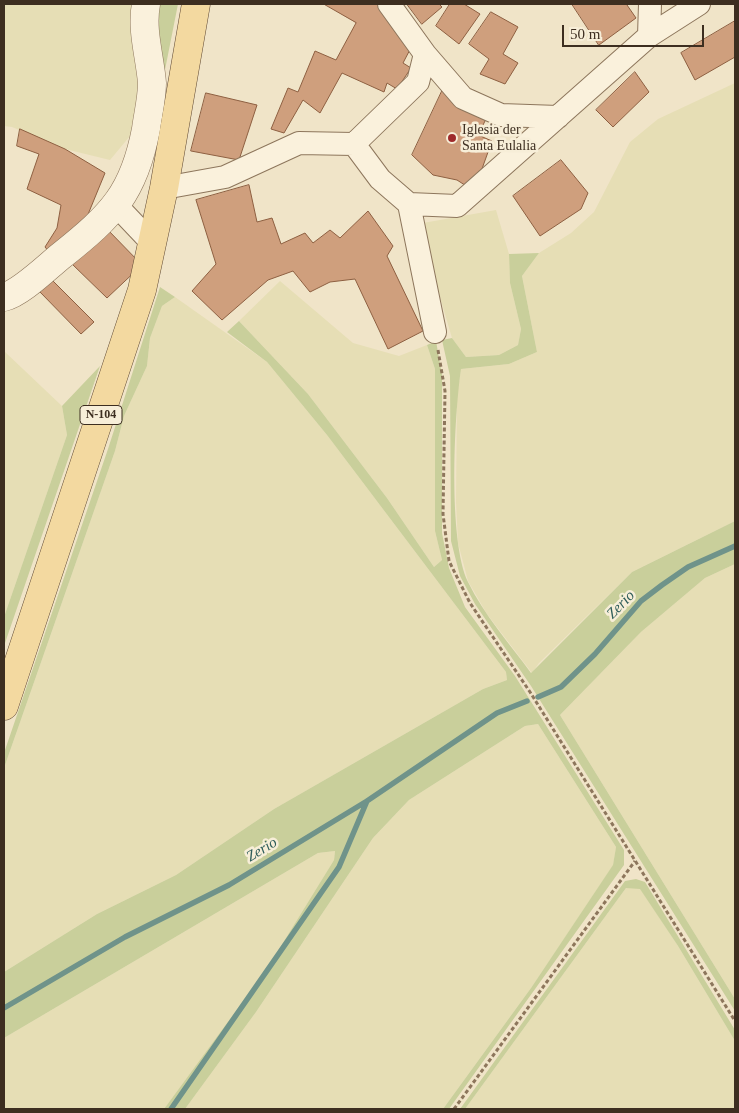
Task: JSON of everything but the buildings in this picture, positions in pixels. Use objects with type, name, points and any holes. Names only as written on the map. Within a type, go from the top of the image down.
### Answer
[{"type":"main road","name":"N-104","points":[[4,706],[142,290],[164,188],[196,4]]},
{"type":"street","points":[[4,297],[9,296],[28,282],[79,241],[116,205],[133,177],[148,115],[152,86],[146,38],[146,4]]},
{"type":"street","points":[[186,63],[210,4]]},
{"type":"street","points":[[389,4],[425,54],[463,98],[501,115],[558,117]]},
{"type":"street","points":[[649,36],[650,4]]},
{"type":"street","points":[[409,204],[457,206],[649,36],[699,4]]},
{"type":"street","points":[[164,188],[224,177],[299,143],[354,144],[418,82],[425,54]]},
{"type":"street","points":[[354,144],[380,179],[409,204],[435,332]]},
{"type":"street","points":[[116,205],[152,243]]},
{"type":"path","points":[[435,332],[445,392],[443,514],[449,561],[470,604],[530,692],[735,1021]]},
{"type":"path","points":[[454,1109],[635,861]]},
{"type":"shaded area","points":[[4,4],[133,4],[139,75],[135,130],[110,160],[65,149],[12,127],[4,126]]},
{"type":"shaded area","points":[[735,83],[735,521],[632,572],[539,663],[532,673],[487,614],[468,581],[458,543],[456,502],[457,395],[461,369],[509,364],[537,352],[522,276],[539,253],[571,233],[594,212],[630,142],[658,119]]},
{"type":"shaded area","points":[[496,210],[509,254],[510,283],[521,329],[518,345],[499,355],[466,357],[452,338],[425,246],[423,223]]},
{"type":"shaded area","points":[[280,281],[353,343],[399,356],[427,345],[435,369],[435,531],[442,560],[434,567],[387,498],[308,394],[239,321]]},
{"type":"shaded area","points":[[175,297],[267,362],[327,435],[506,672],[507,680],[483,689],[274,809],[176,875],[97,914],[4,972],[4,768],[115,451],[124,416],[147,366],[150,338],[162,306]]},
{"type":"shaded area","points":[[4,351],[62,406],[67,435],[4,617]]},
{"type":"shaded area","points":[[735,564],[735,999],[560,715],[641,632],[705,578]]},
{"type":"shaded area","points":[[538,724],[616,847],[613,866],[531,988],[443,1109],[185,1109],[256,1012],[373,838],[409,800],[525,726]]},
{"type":"shaded area","points":[[335,851],[334,860],[268,967],[164,1109],[4,1109],[4,1038],[318,853]]},
{"type":"shaded area","points":[[626,888],[640,888],[678,946],[735,1041],[735,1109],[465,1109]]},
{"type":"green space","points":[[154,4],[178,4],[161,90]]},
{"type":"green space","points":[[539,253],[522,276],[537,352],[509,364],[461,369],[456,417],[454,478],[457,538],[462,563],[474,594],[531,673],[632,572],[735,521],[735,564],[705,578],[641,632],[560,715],[735,999],[735,1011],[531,686],[475,604],[460,576],[451,541],[450,376],[442,340],[452,338],[466,357],[499,355],[518,345],[521,329],[510,283],[509,254]]},
{"type":"green space","points":[[160,287],[175,297],[162,306],[150,338],[147,366],[124,416],[115,451],[4,768],[4,753],[108,449]]},
{"type":"green space","points":[[239,321],[308,394],[387,498],[434,567],[442,560],[435,531],[435,369],[427,345],[436,341],[442,375],[442,533],[449,568],[465,607],[515,676],[624,850],[624,865],[449,1109],[443,1109],[531,988],[613,865],[616,847],[538,724],[525,726],[409,800],[373,838],[256,1012],[185,1109],[164,1109],[268,967],[334,860],[335,851],[318,853],[4,1038],[4,972],[97,914],[176,875],[274,809],[483,689],[507,680],[506,672],[327,435],[267,362],[227,332]]},
{"type":"green space","points":[[100,366],[4,646],[4,617],[67,435],[62,406]]},
{"type":"green space","points":[[636,879],[645,882],[735,1030],[735,1041],[678,946],[640,889],[626,888],[465,1109],[460,1109],[625,881]]},
{"type":"waterway","name":"Zerio","points":[[538,697],[561,687],[595,654],[641,601],[688,567],[735,546]]},
{"type":"waterway","name":"Zerio","points":[[4,1008],[125,937],[229,885],[367,801],[497,713],[527,701]]},
{"type":"waterway","points":[[171,1109],[339,867],[367,801]]},
{"type":"place","name":"Iglesia der Santa Eulalia","points":[[452,138]]}]
